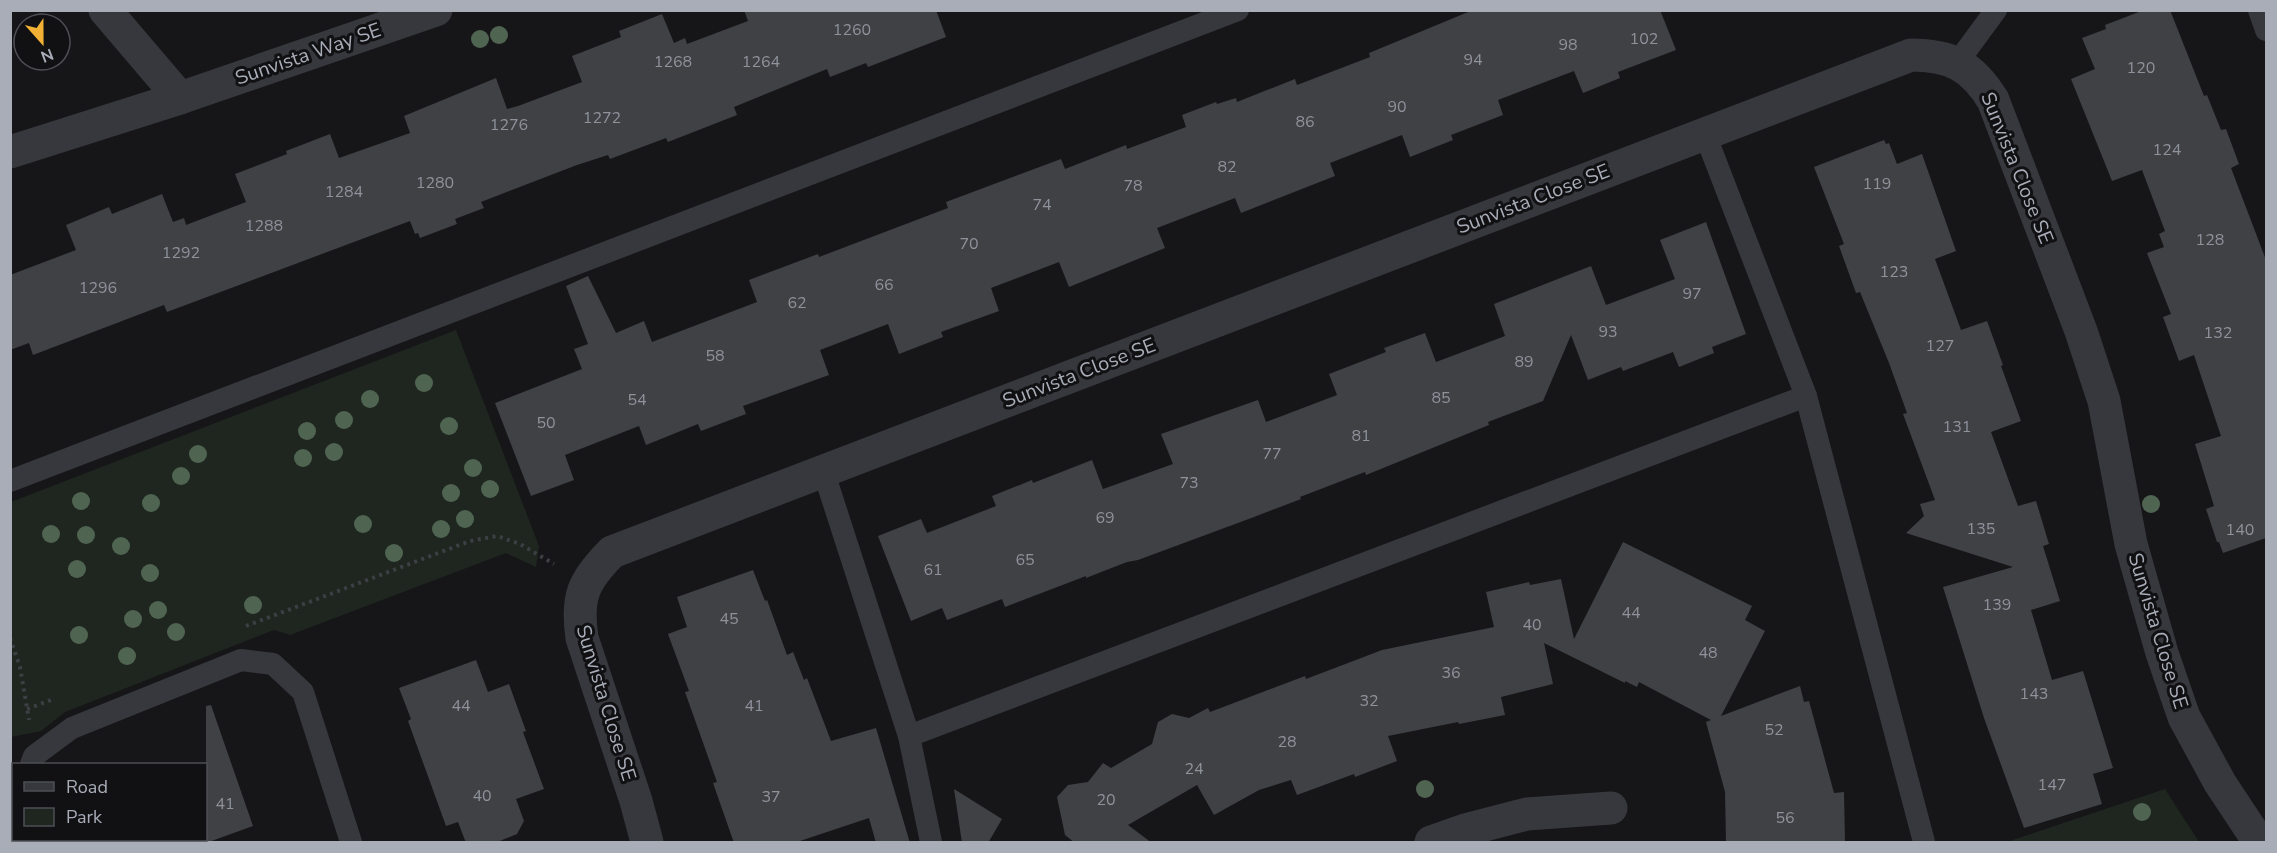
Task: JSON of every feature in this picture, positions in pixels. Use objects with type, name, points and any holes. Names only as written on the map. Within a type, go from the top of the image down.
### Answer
[{"type":"street","points":[[105,10],[180,98]]},
{"type":"street","name":"Sunvista Way SE","points":[[10,152],[180,98],[436,10]]},
{"type":"street","name":"Sunvista Close SE","points":[[647,843],[636,801],[582,638],[579,617],[585,583],[612,552],[1911,55],[1932,55],[1957,63],[1971,71],[1981,81],[1993,100],[2081,331],[2104,401],[2131,544],[2162,653],[2184,717],[2220,783],[2259,843]]},
{"type":"street","points":[[1431,843],[1465,830],[1527,814],[1611,808]]},
{"type":"lane","points":[[10,481],[1238,10]]},
{"type":"lane","points":[[1957,63],[1996,10]]},
{"type":"lane","points":[[2259,10],[2266,30]]},
{"type":"lane","points":[[1705,134],[1806,396],[1924,843]]},
{"type":"lane","points":[[909,736],[1806,396]]},
{"type":"lane","points":[[823,470],[909,736],[931,843]]},
{"type":"lane","points":[[32,760],[72,728],[177,684],[241,660],[273,664],[303,692],[351,843]]},
{"type":"path","points":[[237,629],[470,541],[496,536],[543,557],[585,583]]},
{"type":"path","points":[[10,639],[20,667],[32,760]]},
{"type":"path","points":[[27,709],[60,696]]},
{"type":"green space","points":[[456,330],[539,546],[536,567],[506,553],[290,635],[274,630],[65,712],[41,731],[11,737],[11,502]]},
{"type":"green space","points":[[2165,789],[2199,842],[2007,842]]},
{"type":"building","points":[[744,10],[936,10],[946,37],[868,67],[866,63],[830,77],[827,69],[734,107],[737,115],[668,142],[666,138],[610,159],[608,155],[481,202],[484,208],[455,219],[457,224],[420,238],[418,233],[415,234],[410,221],[167,312],[164,305],[33,355],[29,343],[10,350],[10,275],[76,250],[66,225],[109,207],[112,214],[162,194],[173,222],[184,218],[186,225],[246,202],[235,174],[330,134],[339,158],[410,133],[404,116],[496,78],[507,109],[518,106],[582,82],[572,56],[621,37],[619,31],[662,14],[674,43],[685,38],[687,44],[748,21]]},
{"type":"building","points":[[1473,10],[1660,10],[1676,50],[1618,72],[1620,78],[1583,93],[1574,71],[1498,100],[1503,115],[1451,135],[1453,140],[1410,157],[1402,135],[1330,163],[1335,176],[1241,213],[1235,198],[1157,228],[1165,248],[1069,287],[1059,262],[991,288],[999,311],[941,332],[943,337],[899,354],[888,324],[820,350],[829,375],[743,406],[746,414],[701,431],[698,424],[646,445],[639,426],[565,455],[574,480],[531,496],[495,403],[582,369],[574,349],[588,344],[566,286],[588,276],[616,333],[644,321],[652,342],[757,302],[749,280],[818,254],[819,257],[948,208],[946,202],[1061,159],[1065,169],[1126,145],[1127,149],[1186,127],[1182,115],[1216,102],[1217,104],[1236,98],[1237,102],[1295,79],[1297,85],[1370,57],[1369,53]]},
{"type":"building","points":[[2144,10],[2170,10],[2204,96],[2207,95],[2221,130],[2226,129],[2239,164],[2231,168],[2266,260],[2266,538],[2223,553],[2206,509],[2214,506],[2195,444],[2221,436],[2194,355],[2179,361],[2163,317],[2171,314],[2147,253],[2164,247],[2159,234],[2165,231],[2142,170],[2112,181],[2071,79],[2095,69],[2082,38],[2106,29],[2105,25]]},
{"type":"building","points":[[1884,140],[1886,144],[1889,143],[1897,164],[1922,154],[1956,251],[1935,259],[1961,330],[1987,321],[2021,421],[1991,432],[2018,506],[2036,501],[2049,544],[2043,546],[2060,601],[2031,610],[2052,680],[2083,671],[2113,768],[2093,774],[2102,804],[2024,828],[1984,718],[1943,587],[2013,567],[1906,533],[1924,516],[1920,504],[1935,500],[1903,414],[1907,413],[1889,363],[1860,292],[1856,293],[1839,246],[1844,244],[1814,167]]},
{"type":"building","points":[[1706,222],[1746,334],[1712,347],[1714,353],[1679,367],[1673,352],[1623,371],[1621,367],[1588,380],[1571,335],[1543,401],[1488,422],[1489,425],[1366,475],[1365,472],[1254,517],[1005,607],[1002,599],[947,620],[942,608],[911,621],[878,536],[921,519],[927,533],[996,506],[992,496],[1092,460],[1103,489],[1173,464],[1161,434],[1258,400],[1266,422],[1337,395],[1329,374],[1386,352],[1384,348],[1425,333],[1436,362],[1505,336],[1494,304],[1591,266],[1606,305],[1675,279],[1660,240]]},
{"type":"building","points":[[1623,542],[1752,606],[1745,620],[1765,631],[1721,716],[1800,686],[1804,702],[1809,701],[1834,793],[1844,792],[1845,843],[1726,843],[1725,792],[1706,722],[1711,720],[1639,682],[1637,687],[1625,681],[1625,683],[1544,643],[1553,684],[1501,697],[1505,715],[1388,736],[1397,761],[1297,795],[1291,780],[1259,790],[1214,815],[1197,785],[1128,825],[1152,843],[1075,843],[1065,835],[1057,797],[1068,785],[1088,782],[1103,763],[1111,768],[1152,744],[1158,722],[1172,714],[1189,718],[1208,708],[1210,712],[1382,650],[1494,627],[1486,592],[1529,582],[1530,585],[1561,579],[1574,639]]},
{"type":"building","points":[[753,570],[765,601],[767,600],[787,655],[793,652],[804,680],[807,678],[831,741],[876,728],[910,843],[876,843],[869,818],[794,843],[734,843],[713,783],[717,782],[685,692],[689,691],[668,634],[687,627],[677,597]]},
{"type":"building","points":[[476,660],[488,692],[509,684],[526,731],[523,732],[544,789],[516,799],[524,821],[517,834],[495,843],[466,843],[458,822],[446,826],[408,721],[411,719],[399,688]]},
{"type":"building","points":[[211,705],[253,826],[206,843],[207,763],[206,706]]},
{"type":"building","points":[[954,789],[1002,819],[988,843],[962,843]]}]
